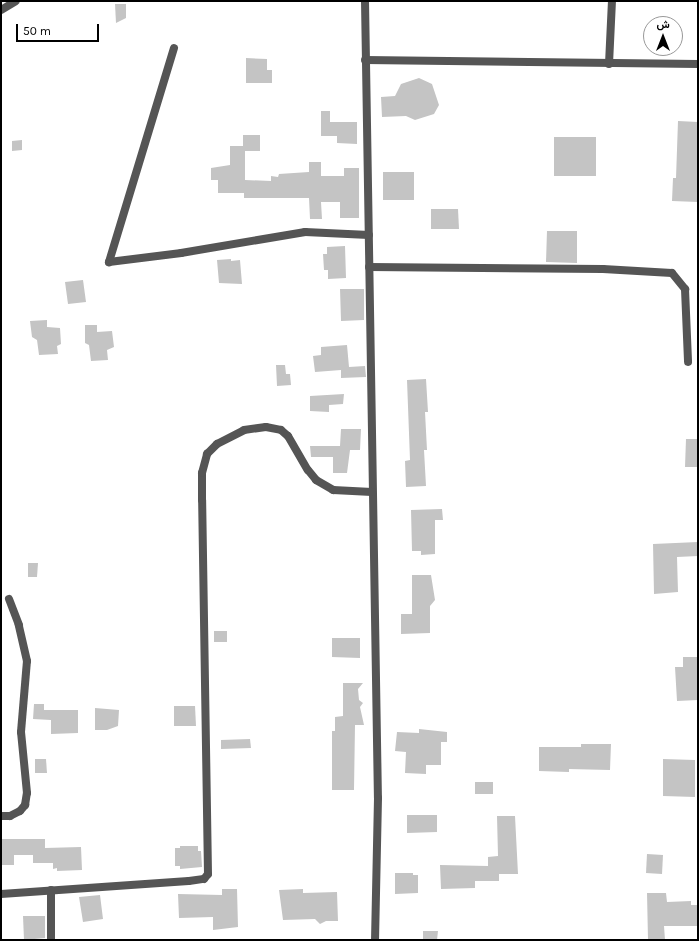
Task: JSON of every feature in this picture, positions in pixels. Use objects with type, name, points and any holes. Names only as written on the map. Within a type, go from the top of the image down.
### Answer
[{"type":"street","points":[[1,10],[16,1]]},
{"type":"street","points":[[365,1],[378,798],[376,940]]},
{"type":"street","points":[[609,64],[612,1]]},
{"type":"street","points":[[174,48],[109,262],[181,253],[305,232],[369,235]]},
{"type":"street","points":[[365,60],[698,64]]},
{"type":"street","points":[[369,267],[603,269],[672,273],[680,280],[686,294],[688,362]]},
{"type":"street","points":[[1,894],[189,881],[204,879],[208,874],[202,500],[202,473],[207,454],[217,444],[244,430],[266,427],[282,430],[288,436],[308,470],[316,480],[333,490],[372,492]]},
{"type":"street","points":[[1,816],[10,816],[20,811],[25,805],[27,793],[21,732],[27,661],[18,625],[9,599]]},
{"type":"street","points":[[50,940],[51,890]]},
{"type":"building","points":[[115,4],[126,4],[126,18],[116,23]]},
{"type":"building","points":[[246,58],[267,59],[267,70],[272,70],[272,83],[246,83]]},
{"type":"building","points":[[419,78],[432,84],[439,105],[434,114],[415,120],[406,116],[382,117],[381,97],[395,96],[401,84]]},
{"type":"building","points":[[321,111],[330,111],[330,122],[357,122],[357,144],[337,143],[337,136],[321,136]]},
{"type":"building","points":[[678,121],[698,122],[698,202],[672,201],[673,178],[676,178]]},
{"type":"building","points":[[243,135],[260,135],[260,151],[245,151],[245,180],[271,181],[271,176],[278,177],[279,174],[309,172],[309,162],[321,162],[321,176],[344,176],[344,168],[359,168],[359,218],[340,218],[340,202],[321,202],[322,219],[310,219],[309,198],[244,198],[244,193],[218,193],[218,180],[211,180],[211,168],[230,165],[230,146],[243,146]]},
{"type":"building","points":[[554,137],[596,137],[596,176],[554,176]]},
{"type":"building","points":[[22,140],[22,150],[12,151],[12,141]]},
{"type":"building","points":[[383,172],[414,172],[414,200],[383,200]]},
{"type":"building","points":[[431,209],[458,209],[459,229],[431,229]]},
{"type":"building","points":[[547,231],[577,231],[577,263],[546,262]]},
{"type":"building","points":[[345,246],[346,278],[328,279],[328,270],[324,270],[323,254],[327,254],[327,247]]},
{"type":"building","points":[[231,259],[231,261],[240,260],[242,284],[219,283],[217,260]]},
{"type":"building","points":[[83,280],[86,302],[68,304],[65,282]]},
{"type":"building","points":[[340,289],[364,289],[364,320],[341,321]]},
{"type":"building","points":[[47,320],[47,327],[60,328],[61,344],[57,346],[58,354],[39,355],[37,340],[32,337],[30,321]]},
{"type":"building","points":[[85,325],[97,325],[97,332],[112,331],[114,347],[107,350],[108,360],[91,361],[89,345],[85,343]]},
{"type":"building","points":[[347,345],[349,367],[365,366],[366,377],[341,378],[341,370],[315,372],[313,356],[321,355],[321,347]]},
{"type":"building","points":[[276,365],[285,365],[286,374],[290,374],[291,385],[277,386]]},
{"type":"building","points":[[426,379],[428,412],[425,412],[427,450],[424,450],[426,486],[406,487],[405,461],[410,460],[407,380]]},
{"type":"building","points":[[344,394],[343,404],[329,405],[329,412],[310,411],[310,396]]},
{"type":"building","points":[[341,429],[361,429],[360,450],[350,450],[347,473],[333,473],[333,457],[311,457],[310,446],[340,446]]},
{"type":"building","points":[[686,439],[698,439],[698,467],[685,467]]},
{"type":"building","points":[[442,509],[443,520],[435,520],[435,554],[421,555],[421,551],[412,551],[411,510]]},
{"type":"building","points":[[698,542],[698,556],[677,557],[678,592],[654,594],[653,544]]},
{"type":"building","points":[[28,563],[38,563],[37,577],[28,577]]},
{"type":"building","points":[[412,575],[431,575],[435,600],[430,606],[430,633],[401,634],[401,614],[412,614]]},
{"type":"building","points":[[214,631],[227,631],[227,642],[214,642]]},
{"type":"building","points":[[332,638],[360,638],[360,658],[332,657]]},
{"type":"building","points":[[683,657],[698,657],[698,700],[677,701],[675,667],[683,667]]},
{"type":"building","points":[[343,683],[363,683],[358,689],[359,700],[363,703],[360,707],[364,725],[355,725],[354,790],[332,790],[332,731],[335,731],[335,717],[343,716]]},
{"type":"building","points":[[34,704],[44,704],[44,710],[78,710],[78,733],[51,734],[51,720],[33,719]]},
{"type":"building","points":[[174,706],[195,706],[196,726],[174,726]]},
{"type":"building","points":[[95,708],[119,710],[118,726],[107,730],[95,730]]},
{"type":"building","points":[[419,729],[447,732],[447,742],[441,742],[441,765],[426,765],[426,774],[405,773],[406,752],[395,751],[397,732],[419,733]]},
{"type":"building","points":[[250,739],[251,748],[221,749],[221,740]]},
{"type":"building","points":[[581,744],[611,744],[610,770],[569,769],[569,772],[539,771],[539,747],[581,747]]},
{"type":"building","points":[[35,759],[46,759],[47,773],[35,773]]},
{"type":"building","points":[[663,759],[695,760],[695,797],[663,796]]},
{"type":"building","points":[[475,782],[493,782],[493,794],[475,794]]},
{"type":"building","points":[[407,815],[437,815],[437,832],[407,833]]},
{"type":"building","points":[[497,816],[515,816],[518,874],[499,874],[499,881],[475,881],[475,888],[441,889],[440,865],[488,866],[488,857],[498,856]]},
{"type":"building","points":[[1,839],[45,839],[45,848],[81,847],[82,870],[57,871],[57,868],[53,869],[53,863],[33,863],[33,855],[14,855],[14,865],[1,865]]},
{"type":"building","points":[[180,846],[198,846],[198,851],[201,851],[202,867],[180,869],[180,866],[175,866],[175,848],[180,848]]},
{"type":"building","points":[[647,854],[663,855],[662,874],[646,873]]},
{"type":"building","points":[[395,873],[413,873],[413,875],[418,875],[418,893],[395,894]]},
{"type":"building","points":[[222,889],[237,889],[238,927],[213,930],[213,917],[179,918],[178,894],[222,895]]},
{"type":"building","points":[[303,889],[303,893],[337,892],[338,921],[326,921],[320,924],[315,919],[283,920],[279,890]]},
{"type":"building","points":[[647,893],[666,893],[667,902],[691,901],[691,905],[698,905],[698,926],[664,926],[665,940],[648,940]]},
{"type":"building","points":[[100,895],[103,919],[83,922],[79,897]]},
{"type":"building","points":[[23,916],[45,916],[45,938],[24,940]]},
{"type":"building","points":[[423,931],[438,931],[437,940],[423,940]]}]
